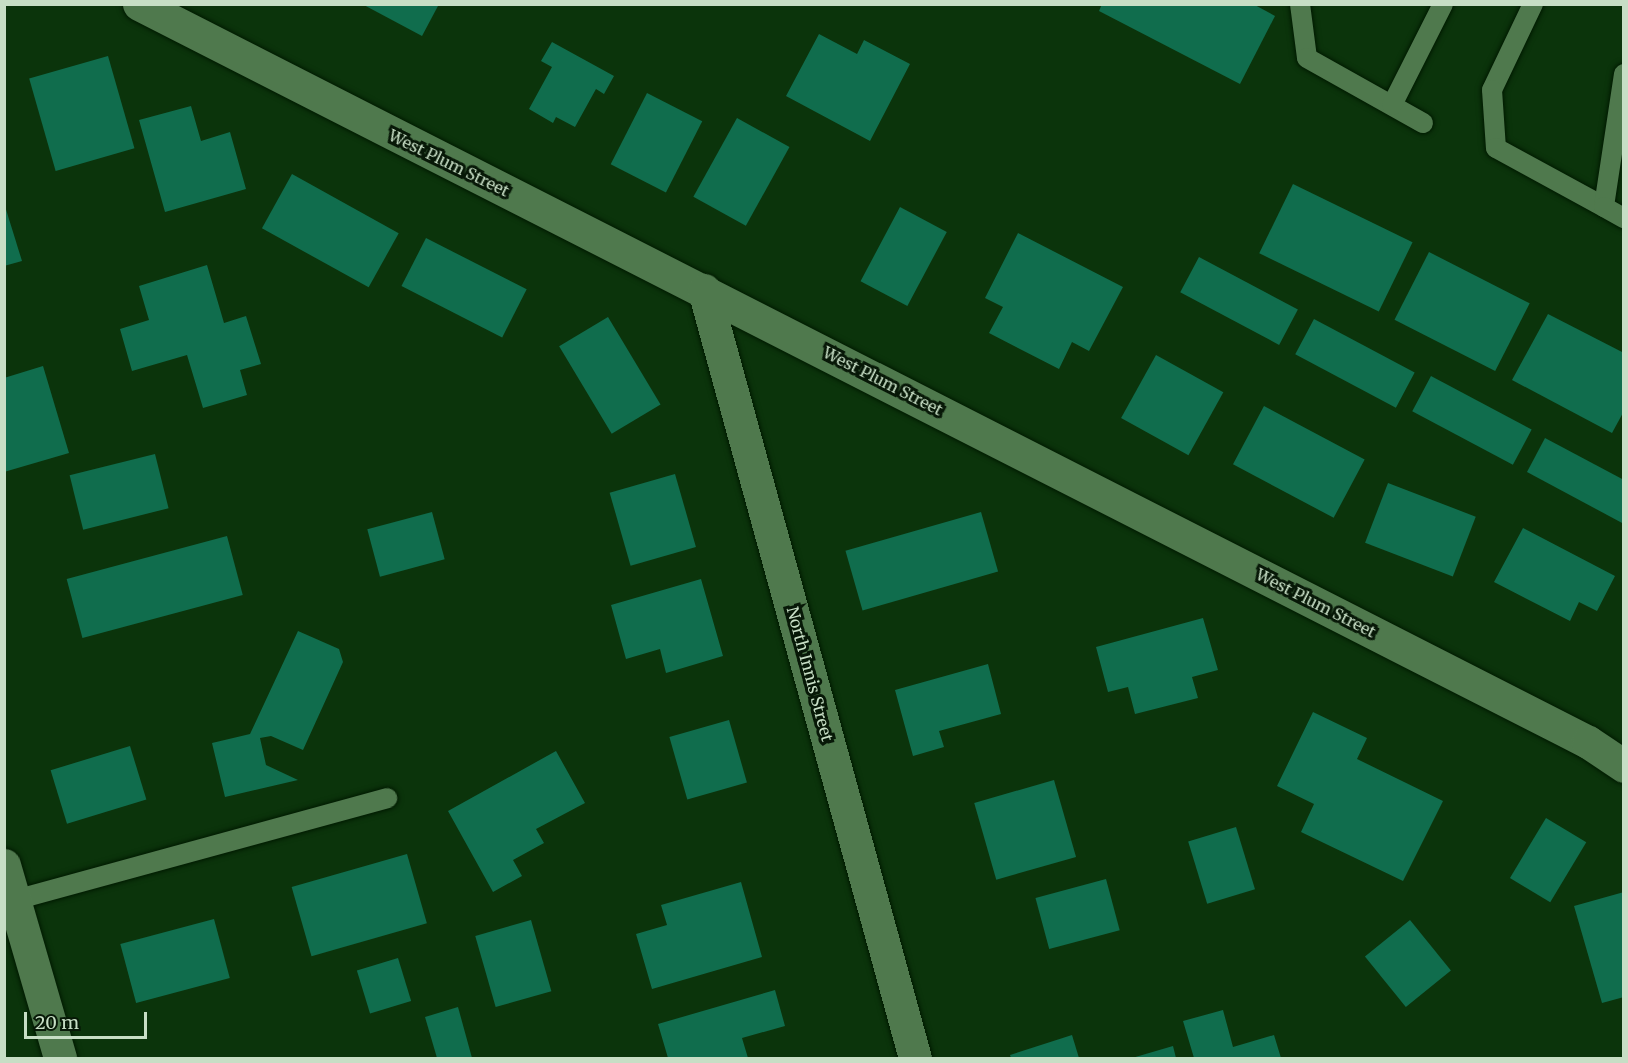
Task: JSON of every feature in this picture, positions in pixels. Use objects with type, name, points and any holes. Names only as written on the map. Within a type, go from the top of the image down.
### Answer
[{"type":"street","name":"West Plum Street","points":[[139,4],[1588,742],[1623,766]]},
{"type":"street","name":"North Innis Street","points":[[704,290],[915,1059]]},
{"type":"street","points":[[4,865],[60,1059]]},
{"type":"lane","points":[[1300,4],[1307,58],[1423,123]]},
{"type":"lane","points":[[1392,105],[1443,4]]},
{"type":"lane","points":[[1533,4],[1492,90],[1496,148],[1623,218]]},
{"type":"lane","points":[[1604,207],[1623,74]]},
{"type":"lane","points":[[15,900],[387,798]]},
{"type":"building","points":[[362,4],[439,4],[422,36]]},
{"type":"building","points":[[1102,4],[1253,4],[1275,16],[1240,84],[1099,11]]},
{"type":"building","points":[[819,34],[857,54],[864,40],[910,64],[870,141],[786,96]]},
{"type":"building","points":[[552,42],[614,76],[604,94],[596,89],[575,127],[556,117],[553,123],[529,109],[552,67],[541,61]]},
{"type":"building","points":[[108,56],[134,148],[56,171],[29,79]]},
{"type":"building","points":[[647,93],[702,121],[666,192],[611,164]]},
{"type":"building","points":[[191,106],[201,141],[230,132],[246,189],[165,212],[139,120]]},
{"type":"building","points":[[737,118],[789,147],[746,226],[693,197]]},
{"type":"building","points":[[292,174],[399,233],[369,287],[262,228]]},
{"type":"building","points":[[1293,184],[1413,242],[1379,312],[1259,253]]},
{"type":"building","points":[[4,203],[22,261],[4,266]]},
{"type":"building","points":[[900,207],[947,232],[907,306],[861,281]]},
{"type":"building","points":[[1018,233],[1123,287],[1089,351],[1072,342],[1059,369],[989,333],[1003,307],[985,298]]},
{"type":"building","points":[[426,238],[527,289],[502,337],[401,286]]},
{"type":"building","points":[[1429,252],[1530,303],[1495,371],[1394,320]]},
{"type":"building","points":[[1199,257],[1298,310],[1279,345],[1180,292]]},
{"type":"building","points":[[207,265],[224,323],[246,316],[261,364],[240,370],[247,395],[203,408],[187,355],[132,371],[120,329],[149,320],[139,286]]},
{"type":"building","points":[[1548,314],[1624,353],[1624,411],[1612,433],[1512,380]]},
{"type":"building","points":[[608,317],[661,404],[612,434],[559,346]]},
{"type":"building","points":[[1314,319],[1415,373],[1396,408],[1295,354]]},
{"type":"building","points":[[1156,355],[1223,392],[1188,455],[1121,418]]},
{"type":"building","points":[[43,366],[69,453],[4,472],[4,378]]},
{"type":"building","points":[[1431,376],[1532,430],[1513,465],[1412,411]]},
{"type":"building","points":[[1264,406],[1365,460],[1334,518],[1233,464]]},
{"type":"building","points":[[1545,438],[1624,480],[1624,524],[1527,472]]},
{"type":"building","points":[[155,454],[169,508],[83,530],[70,475]]},
{"type":"building","points":[[675,474],[696,547],[631,566],[610,493]]},
{"type":"building","points":[[1388,483],[1476,517],[1453,576],[1365,543]]},
{"type":"building","points":[[432,512],[445,559],[380,577],[367,529]]},
{"type":"building","points":[[981,512],[998,572],[863,610],[845,551]]},
{"type":"building","points":[[1523,528],[1615,576],[1597,611],[1579,602],[1570,621],[1494,582]]},
{"type":"building","points":[[227,536],[243,595],[82,638],[67,579]]},
{"type":"building","points":[[701,579],[723,656],[666,673],[660,649],[626,659],[611,605]]},
{"type":"building","points":[[1203,618],[1218,670],[1192,677],[1198,698],[1135,714],[1128,687],[1108,692],[1096,647]]},
{"type":"building","points":[[298,631],[339,649],[343,662],[303,750],[271,736],[260,738],[266,765],[298,780],[225,797],[212,743],[250,734]]},
{"type":"building","points":[[988,664],[1001,714],[939,731],[944,747],[913,756],[895,690]]},
{"type":"building","points":[[1313,712],[1367,738],[1357,759],[1443,801],[1403,881],[1301,832],[1314,804],[1277,786]]},
{"type":"building","points":[[729,720],[747,782],[687,800],[669,737]]},
{"type":"building","points":[[130,746],[146,800],[67,824],[51,770]]},
{"type":"building","points":[[556,751],[585,803],[536,829],[544,843],[513,860],[522,876],[493,892],[448,811]]},
{"type":"building","points":[[1054,780],[1076,857],[996,880],[974,803]]},
{"type":"building","points":[[1546,818],[1586,842],[1550,902],[1510,878]]},
{"type":"building","points":[[1236,827],[1255,889],[1207,904],[1188,842]]},
{"type":"building","points":[[407,854],[427,923],[311,956],[292,887]]},
{"type":"building","points":[[1106,879],[1120,930],[1049,949],[1035,898]]},
{"type":"building","points":[[741,882],[762,957],[652,989],[636,934],[667,925],[661,905]]},
{"type":"building","points":[[1624,892],[1624,997],[1602,1003],[1574,906]]},
{"type":"building","points":[[214,919],[230,978],[136,1003],[120,944]]},
{"type":"building","points":[[531,920],[551,991],[496,1007],[475,936]]},
{"type":"building","points":[[1410,920],[1451,971],[1406,1007],[1365,957]]},
{"type":"building","points":[[398,958],[411,1001],[370,1014],[357,971]]},
{"type":"building","points":[[775,990],[785,1026],[742,1038],[748,1058],[668,1058],[658,1024]]},
{"type":"building","points":[[458,1007],[472,1058],[437,1058],[425,1017]]},
{"type":"building","points":[[1223,1010],[1233,1047],[1274,1035],[1281,1058],[1194,1058],[1183,1021]]},
{"type":"building","points":[[1072,1035],[1079,1058],[1011,1058],[1010,1055]]},
{"type":"building","points":[[1173,1046],[1176,1058],[1132,1058]]}]
